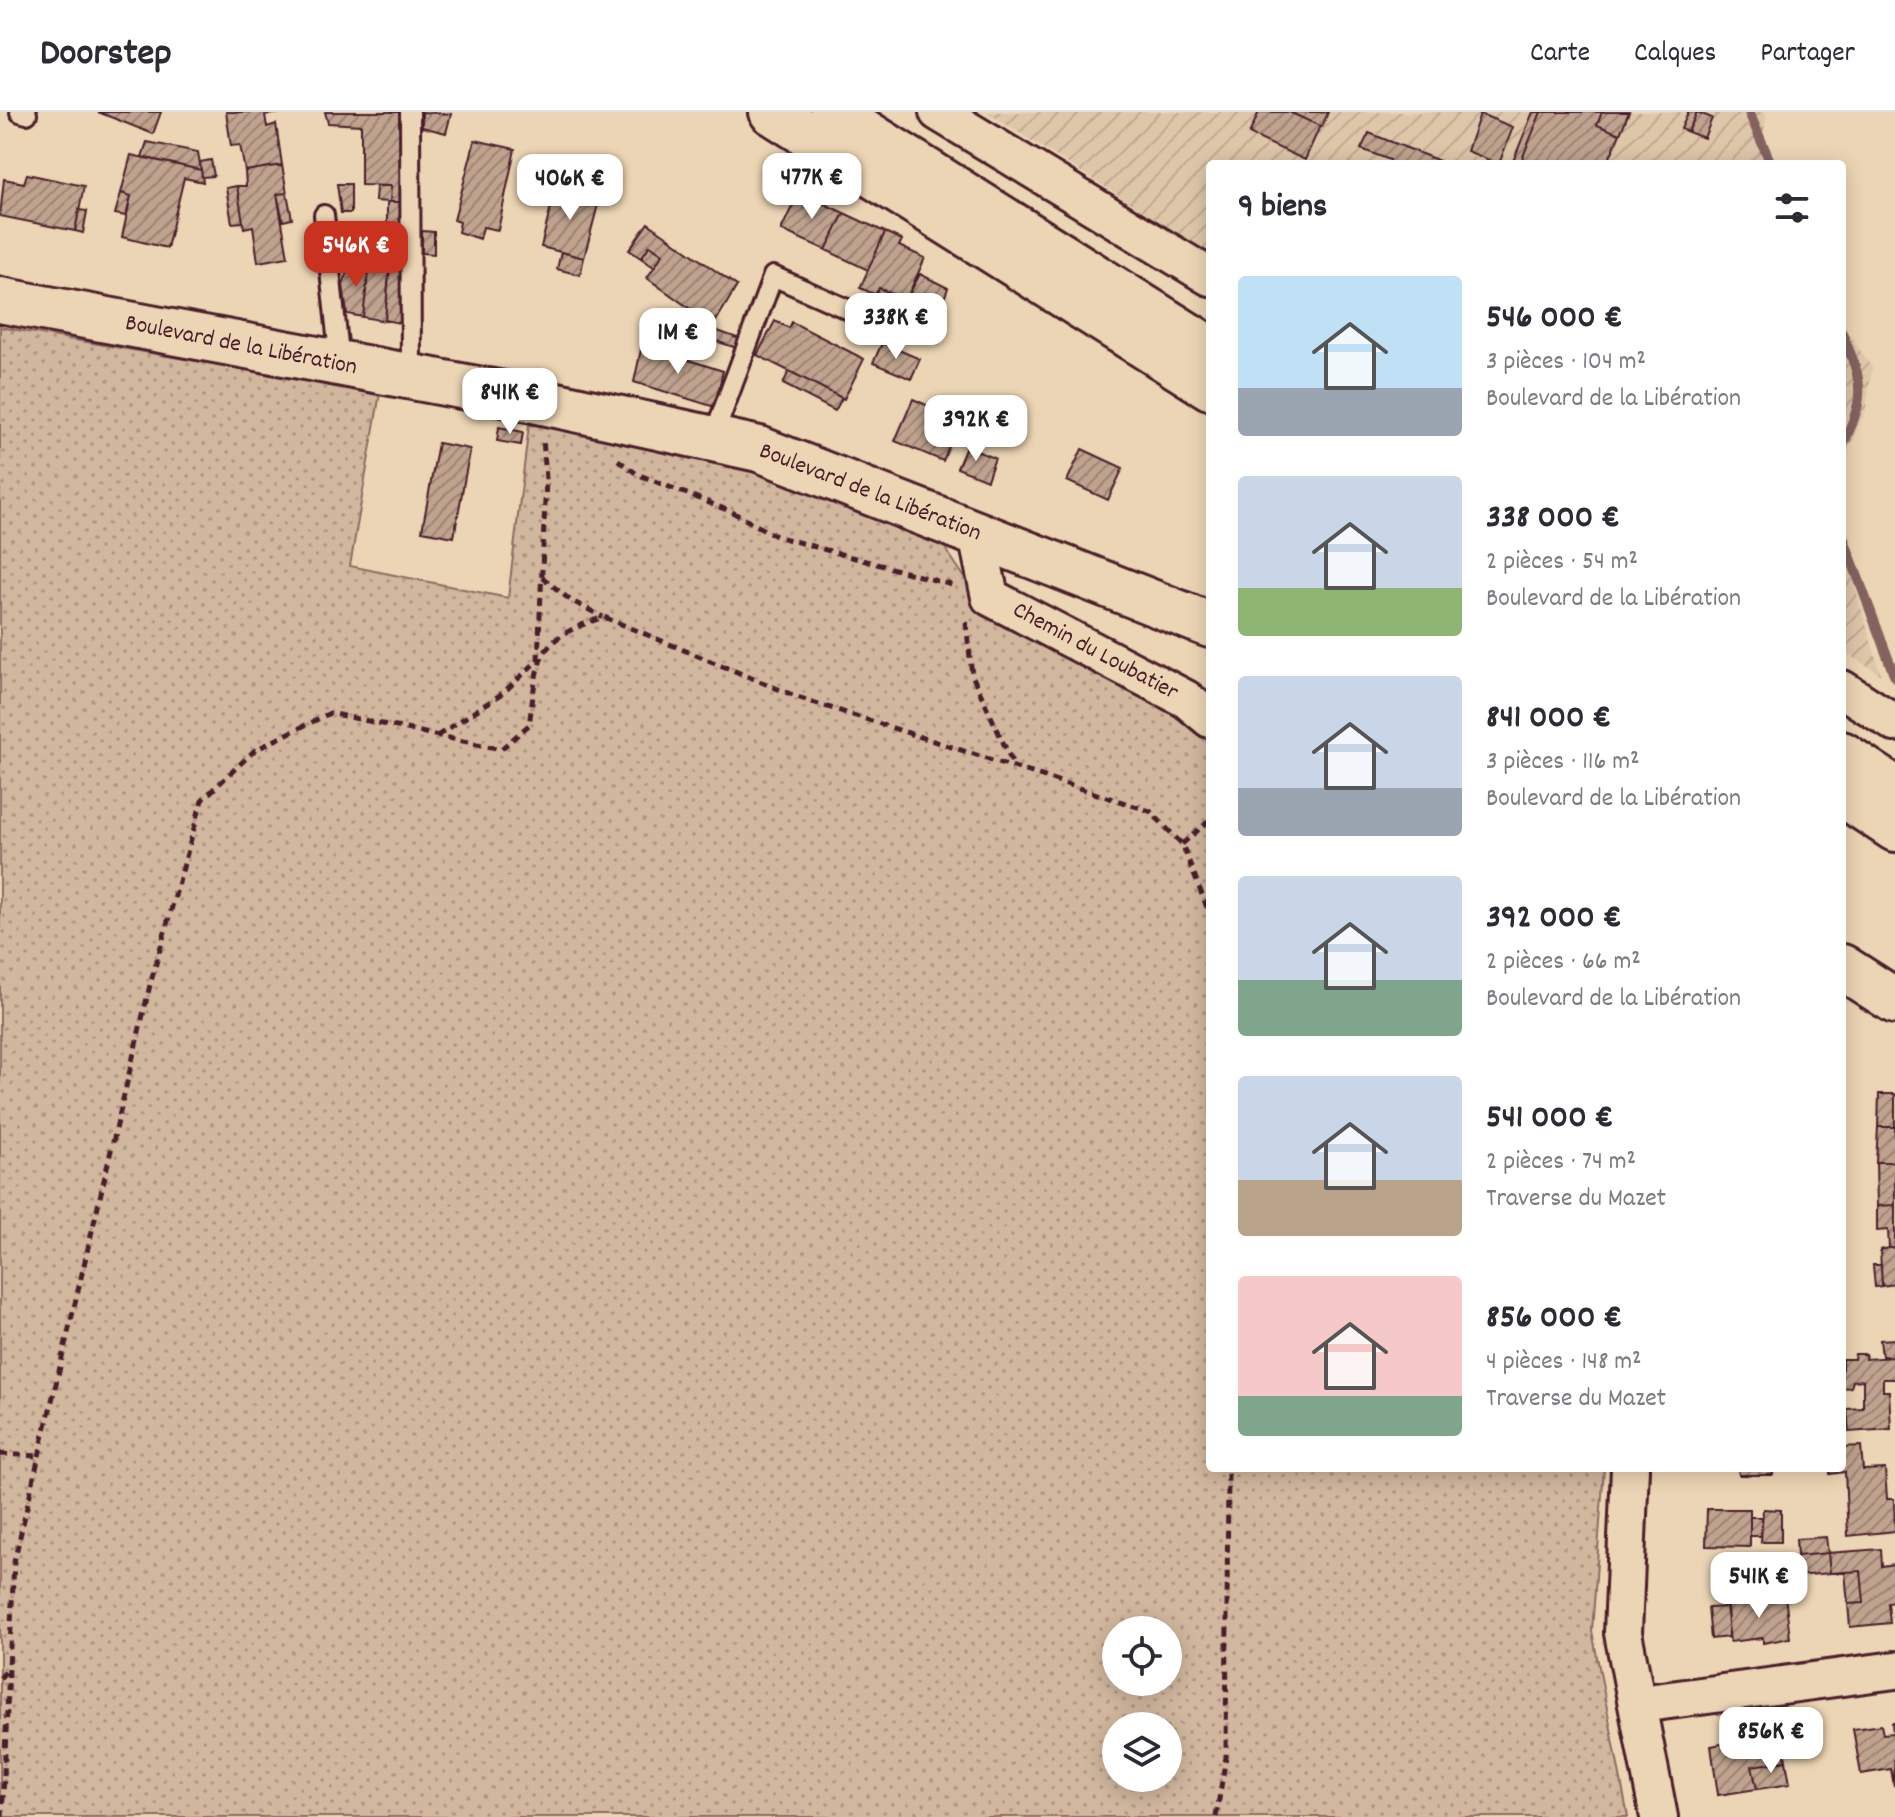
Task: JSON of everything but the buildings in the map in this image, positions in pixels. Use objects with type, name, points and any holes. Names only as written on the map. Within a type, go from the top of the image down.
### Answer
[{"type":"street","points":[[772,112],[1206,384]]},
{"type":"street","points":[[833,112],[1206,346]]},
{"type":"street","points":[[938,112],[1206,275]]},
{"type":"street","name":"Boulevard de la Libération","points":[[0,300],[541,402],[759,449],[1206,623]]},
{"type":"street","name":"Chemin du Loubatier","points":[[977,535],[990,597],[1186,699],[1206,716]]},
{"type":"street","points":[[1846,692],[1895,723]]},
{"type":"street","points":[[1846,757],[1895,789]]},
{"type":"street","points":[[1846,797],[1895,829]]},
{"type":"street","points":[[1846,970],[1895,1001]]},
{"type":"street","points":[[1630,1472],[1623,1633],[1640,1704],[1659,1817]]},
{"type":"street","points":[[1640,1704],[1895,1670]]},
{"type":"lane","points":[[410,112],[411,378]]},
{"type":"lane","points":[[324,215],[340,364]]},
{"type":"lane","points":[[712,440],[773,276],[883,325]]},
{"type":"path","points":[[2,1817],[14,1562],[150,985],[202,800],[255,750],[330,713],[501,749],[529,725],[538,660],[546,479],[541,402]]},
{"type":"path","points":[[613,456],[637,474],[732,512],[776,536],[990,597],[965,623],[972,675],[1014,767]]},
{"type":"path","points":[[542,577],[570,600],[604,617],[800,698],[1150,811],[1182,844],[1206,905]]},
{"type":"path","points":[[437,736],[503,693],[565,630],[604,617]]},
{"type":"path","points":[[1182,844],[1206,823]]},
{"type":"path","points":[[0,1454],[39,1456]]},
{"type":"path","points":[[1216,1817],[1226,1757],[1228,1472]]},
{"type":"path","points":[[0,1678],[9,1668]]},
{"type":"shaded area","points":[[986,112],[1766,112],[1763,147],[1766,160],[1206,160],[1206,250]]},
{"type":"shaded area","points":[[0,327],[380,393],[350,566],[508,598],[529,425],[584,429],[751,465],[935,533],[987,611],[1206,734],[1206,1472],[1604,1472],[1592,1631],[1628,1817],[0,1817]]},
{"type":"shaded area","points":[[1846,330],[1872,368],[1866,409],[1846,456]]},
{"type":"shaded area","points":[[1846,556],[1881,675],[1846,653]]},
{"type":"waterway","points":[[1749,112],[1769,160]]},
{"type":"waterway","points":[[1846,343],[1855,365],[1859,390],[1855,415],[1846,437]]},
{"type":"waterway","points":[[1846,545],[1895,677]]}]
